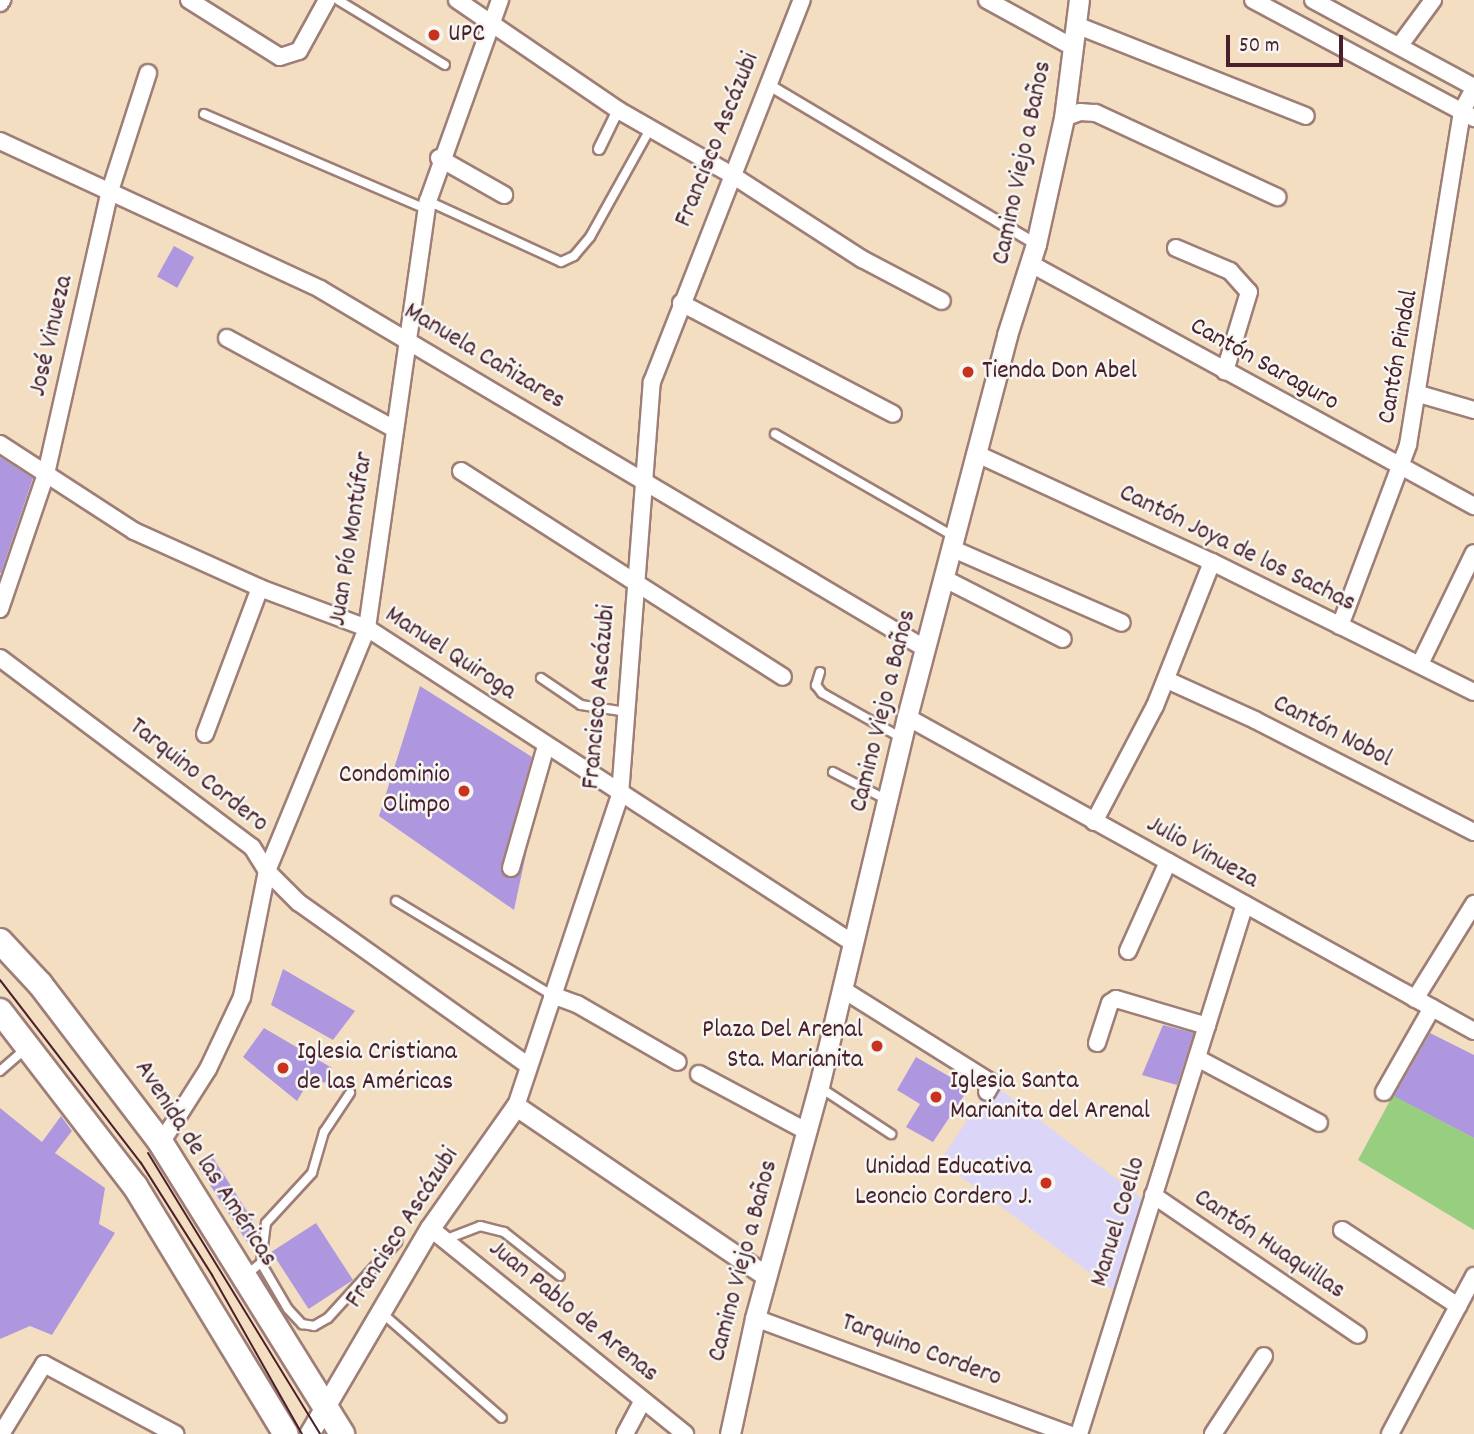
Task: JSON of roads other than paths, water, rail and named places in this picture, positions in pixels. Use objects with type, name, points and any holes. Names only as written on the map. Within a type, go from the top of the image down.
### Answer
[{"type":"main road","name":"Avenida de las Américas","points":[[0,941],[40,985],[161,1143],[252,1270],[279,1315],[323,1405],[342,1434]]},
{"type":"main road","points":[[5,1022],[28,1047],[135,1186],[286,1434]]},
{"type":"street","points":[[188,0],[280,57],[299,51],[327,0]]},
{"type":"street","points":[[457,0],[618,110],[732,175],[862,259],[942,300]]},
{"type":"street","name":"Juan Pío Montúfar","points":[[161,1143],[208,1069],[242,997],[267,871],[367,628],[405,337],[427,205],[439,158],[500,0]]},
{"type":"street","name":"Francisco Ascázubi","points":[[309,1434],[323,1405],[380,1311],[437,1234],[516,1106],[527,1065],[620,795],[636,586],[647,486],[652,382],[802,0]]},
{"type":"street","points":[[987,0],[1073,47]]},
{"type":"street","name":"Camino Viejo a Baños","points":[[730,1434],[755,1318],[819,1086],[907,717],[1036,244],[1064,118],[1079,0]]},
{"type":"street","points":[[1253,0],[1468,115]]},
{"type":"street","points":[[1313,0],[1400,45],[1474,88]]},
{"type":"street","points":[[1400,45],[1433,0]]},
{"type":"street","points":[[1076,25],[1306,116]]},
{"type":"street","name":"José Vinueza","points":[[0,609],[46,474],[109,194],[148,73]]},
{"type":"street","points":[[769,85],[1036,244]]},
{"type":"street","name":"Cantón Pindal","points":[[1340,626],[1400,467],[1419,394],[1474,88]]},
{"type":"street","points":[[599,149],[618,110]]},
{"type":"street","points":[[1064,118],[1080,112],[1096,113],[1277,197]]},
{"type":"street","name":"Manuela Cañizares","points":[[0,141],[109,194],[320,289],[405,337],[647,486],[926,649]]},
{"type":"street","points":[[439,158],[504,195]]},
{"type":"street","points":[[1176,248],[1230,271],[1249,292],[1225,371]]},
{"type":"street","name":"Cantón Saraguro","points":[[1031,264],[1474,506]]},
{"type":"street","points":[[681,303],[893,414]]},
{"type":"street","points":[[227,338],[393,428]]},
{"type":"street","points":[[1419,394],[1474,410]]},
{"type":"street","name":"Manuel Quiroga","points":[[0,444],[134,531],[260,588],[367,628],[620,795],[853,943]]},
{"type":"street","name":"Cantón Joya de los Sachas","points":[[977,454],[1212,562],[1474,692]]},
{"type":"street","points":[[461,471],[636,586],[783,677]]},
{"type":"street","points":[[954,543],[1122,623]]},
{"type":"street","points":[[1420,664],[1474,553]]},
{"type":"street","points":[[1094,822],[1167,680],[1212,562]]},
{"type":"street","points":[[946,579],[1063,639]]},
{"type":"street","points":[[205,734],[260,588]]},
{"type":"street","name":"Tarquino Cordero","points":[[0,658],[252,847],[267,871],[298,902],[527,1065]]},
{"type":"street","name":"Cantón Nobol","points":[[1167,680],[1255,720],[1474,832]]},
{"type":"street","name":"Julio Vinueza","points":[[907,717],[1474,1031]]},
{"type":"street","points":[[510,868],[546,746]]},
{"type":"street","points":[[1128,950],[1168,862]]},
{"type":"street","name":"Manuel Coello","points":[[1079,1434],[1245,904]]},
{"type":"street","points":[[1415,999],[1474,904]]},
{"type":"street","points":[[842,989],[992,1083],[987,1092]]},
{"type":"street","points":[[552,995],[577,1004],[678,1062]]},
{"type":"street","points":[[1097,1043],[1110,1003],[1116,999],[1207,1026]]},
{"type":"street","points":[[1384,1092],[1432,1008]]},
{"type":"street","points":[[1197,1058],[1319,1123]]},
{"type":"street","points":[[699,1074],[806,1132]]},
{"type":"street","points":[[516,1106],[766,1276]]},
{"type":"street","name":"Cantón Huaquillas","points":[[1153,1195],[1358,1335]]},
{"type":"street","points":[[1342,1230],[1458,1306]]},
{"type":"street","name":"Juan Pablo de Arenas","points":[[437,1234],[685,1434]]},
{"type":"street","points":[[1390,1434],[1474,1276]]},
{"type":"street","name":"Tarquino Cordero","points":[[755,1318],[1034,1428],[1069,1434]]},
{"type":"street","points":[[1213,1434],[1264,1356]]},
{"type":"street","points":[[1,1434],[44,1364],[175,1434]]},
{"type":"street","points":[[625,1434],[643,1400]]},
{"type":"lane","points":[[338,0],[445,65]]},
{"type":"lane","points":[[204,114],[561,262],[574,256],[590,237],[650,129]]},
{"type":"lane","points":[[775,433],[954,543]]},
{"type":"lane","points":[[820,672],[816,685],[822,693],[902,738]]},
{"type":"lane","points":[[541,678],[581,705],[626,712]]},
{"type":"lane","points":[[833,772],[887,800]]},
{"type":"lane","points":[[396,901],[552,995]]},
{"type":"lane","points":[[0,1071],[28,1047]]},
{"type":"lane","points":[[819,1086],[891,1135]]},
{"type":"lane","points":[[252,1270],[266,1223],[312,1173],[324,1132],[350,1093]]},
{"type":"lane","points":[[437,1234],[480,1226],[504,1232],[560,1276]]},
{"type":"lane","points":[[279,1315],[314,1326],[328,1318],[397,1242]]},
{"type":"lane","points":[[380,1311],[502,1418]]},
{"type":"tram line","points":[[0,980],[141,1163],[212,1275],[302,1434]]},
{"type":"tram line","points":[[148,1153],[320,1434]]},
{"type":"place","name":"UPC","points":[[434,35]]},
{"type":"place","name":"Tienda Don Abel","points":[[968,372]]},
{"type":"place","name":"Condominio Olimpo","points":[[464,791]]},
{"type":"place","name":"Plaza Del Arenal Sta. Marianita","points":[[877,1046]]},
{"type":"place","name":"Iglesia Cristiana de las Américas","points":[[283,1068]]},
{"type":"place","name":"Iglesia Santa Marianita del Arenal","points":[[936,1097]]},
{"type":"place","name":"Unidad Educativa Leoncio Cordero J.","points":[[1046,1183]]}]
